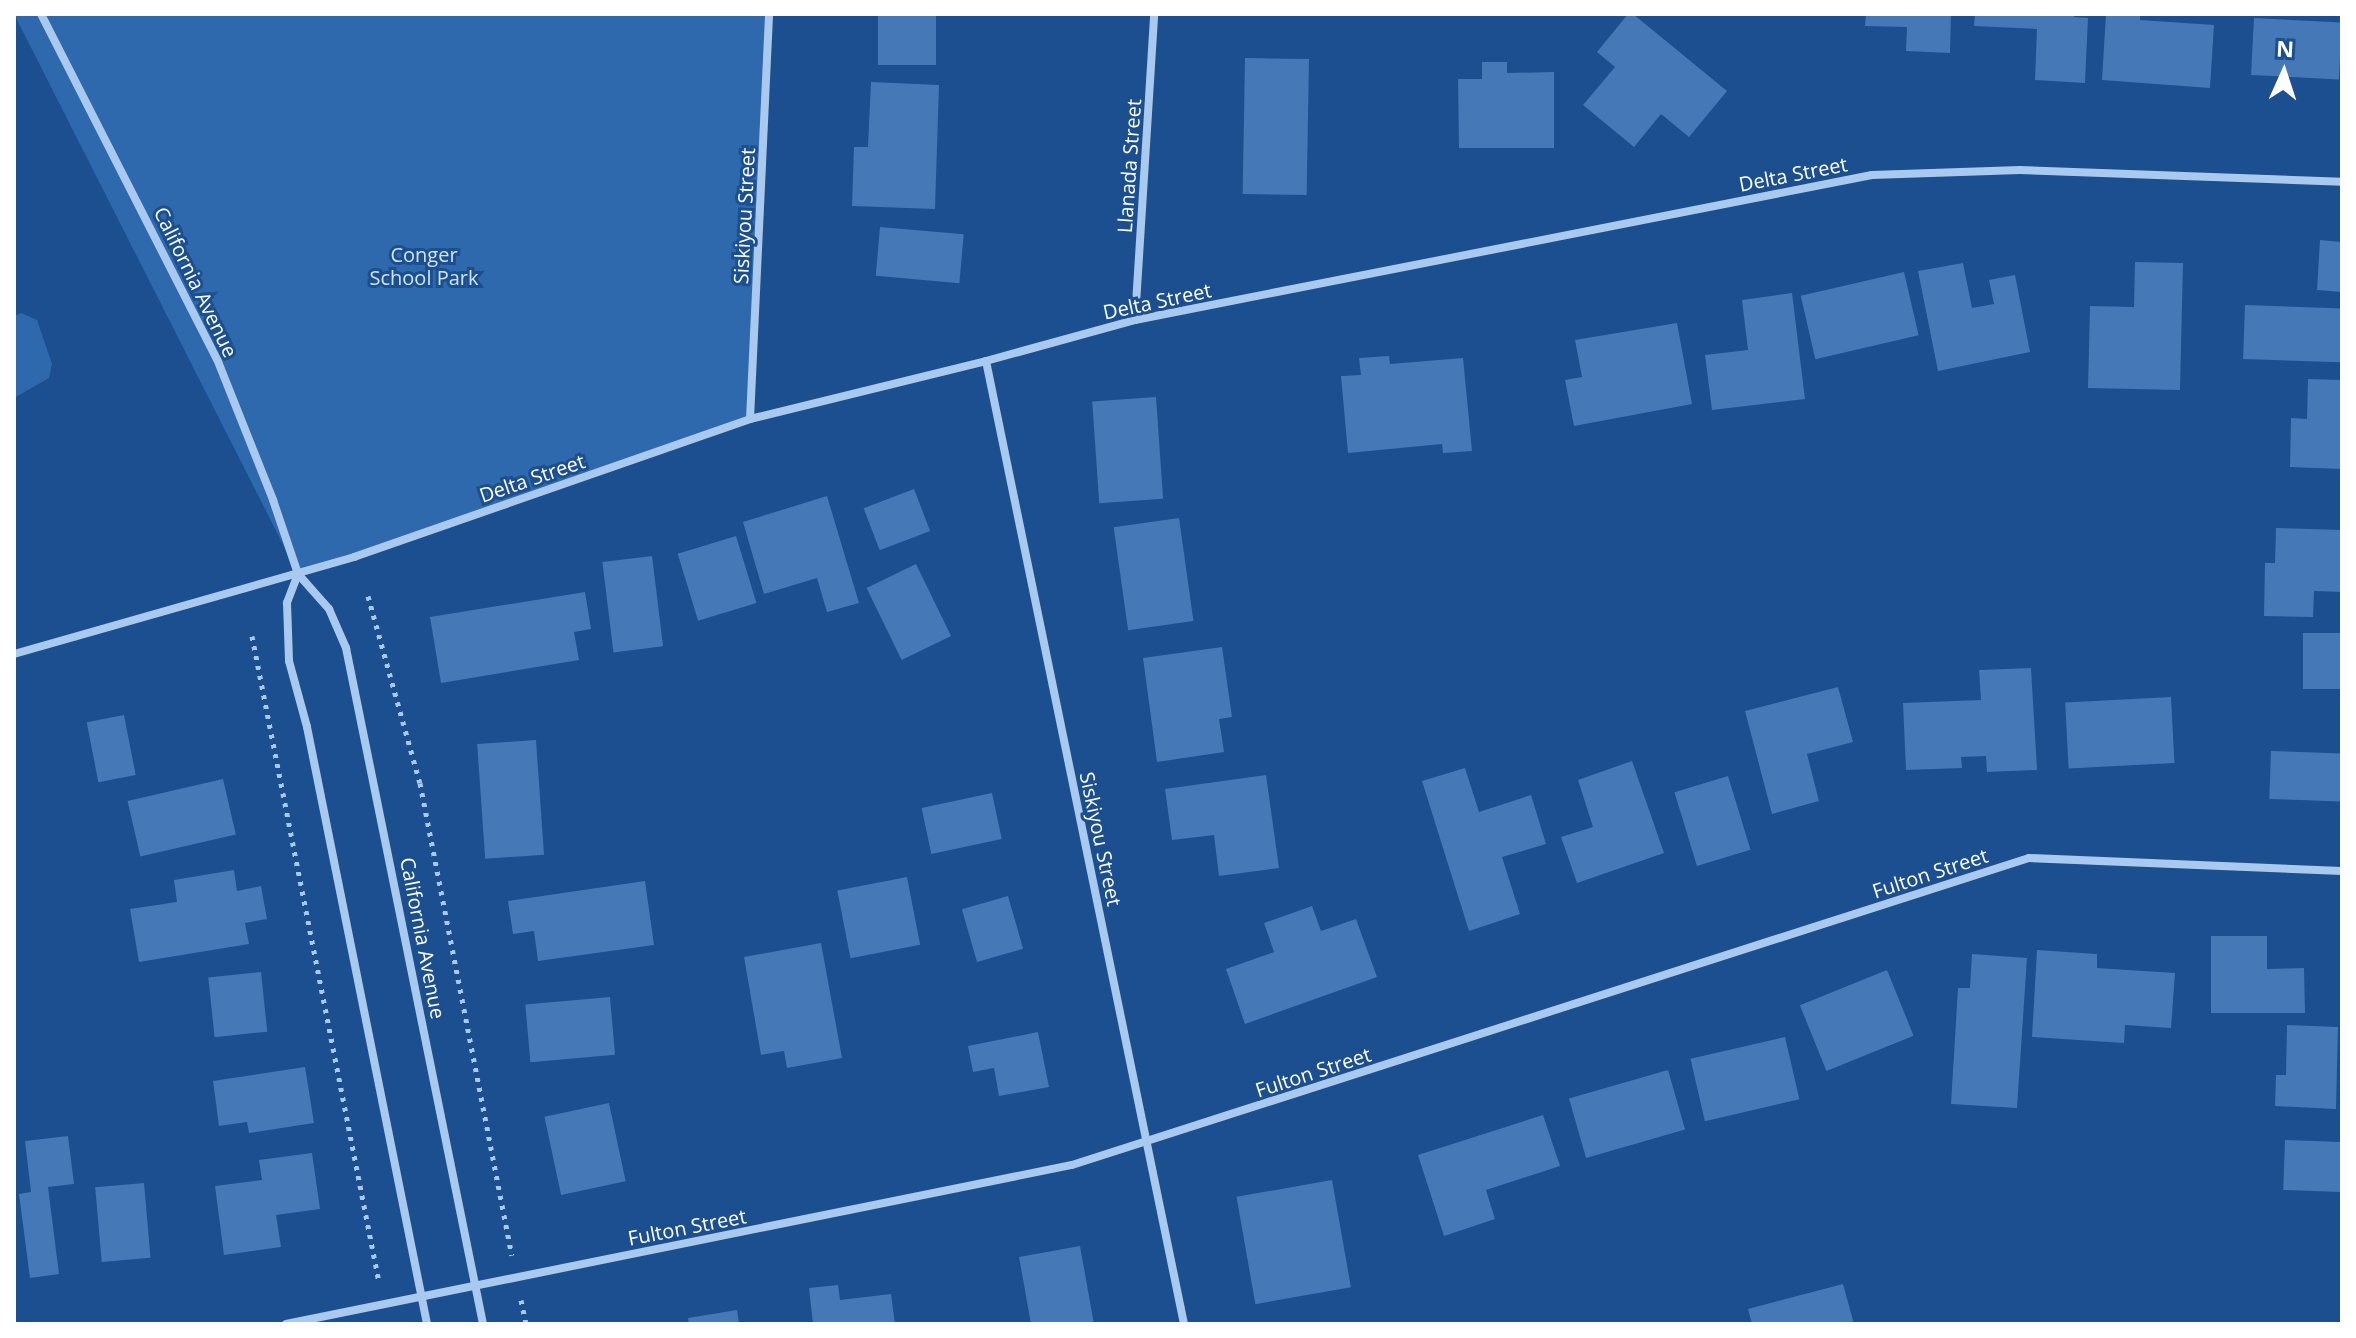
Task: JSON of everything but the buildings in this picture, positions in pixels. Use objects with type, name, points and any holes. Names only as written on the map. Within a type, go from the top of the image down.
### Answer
[{"type":"street","name":"California Avenue","points":[[41,14],[217,359],[246,428],[298,574],[329,609],[346,648],[483,1324]]},
{"type":"street","name":"Siskiyou Street","points":[[750,419],[769,14]]},
{"type":"street","name":"Llanada Street","points":[[1135,320],[1154,14]]},
{"type":"street","name":"Delta Street","points":[[14,654],[298,574],[750,419],[986,361],[1135,320],[1872,175],[2020,170],[2342,182]]},
{"type":"street","name":"Siskiyou Street","points":[[986,361],[1184,1324]]},
{"type":"street","points":[[298,574],[287,603],[289,661],[310,742],[427,1324]]},
{"type":"street","name":"Fulton Street","points":[[286,1324],[1072,1165],[2029,858],[2342,871]]},
{"type":"path","points":[[368,596],[420,783],[526,1324]]},
{"type":"path","points":[[252,636],[384,1304]]},
{"type":"green space","name":"Conger School Park","points":[[14,14],[768,14],[750,419],[298,574]]},
{"type":"green space","points":[[21,313],[37,320],[52,364],[49,378],[14,398],[14,316]]}]
